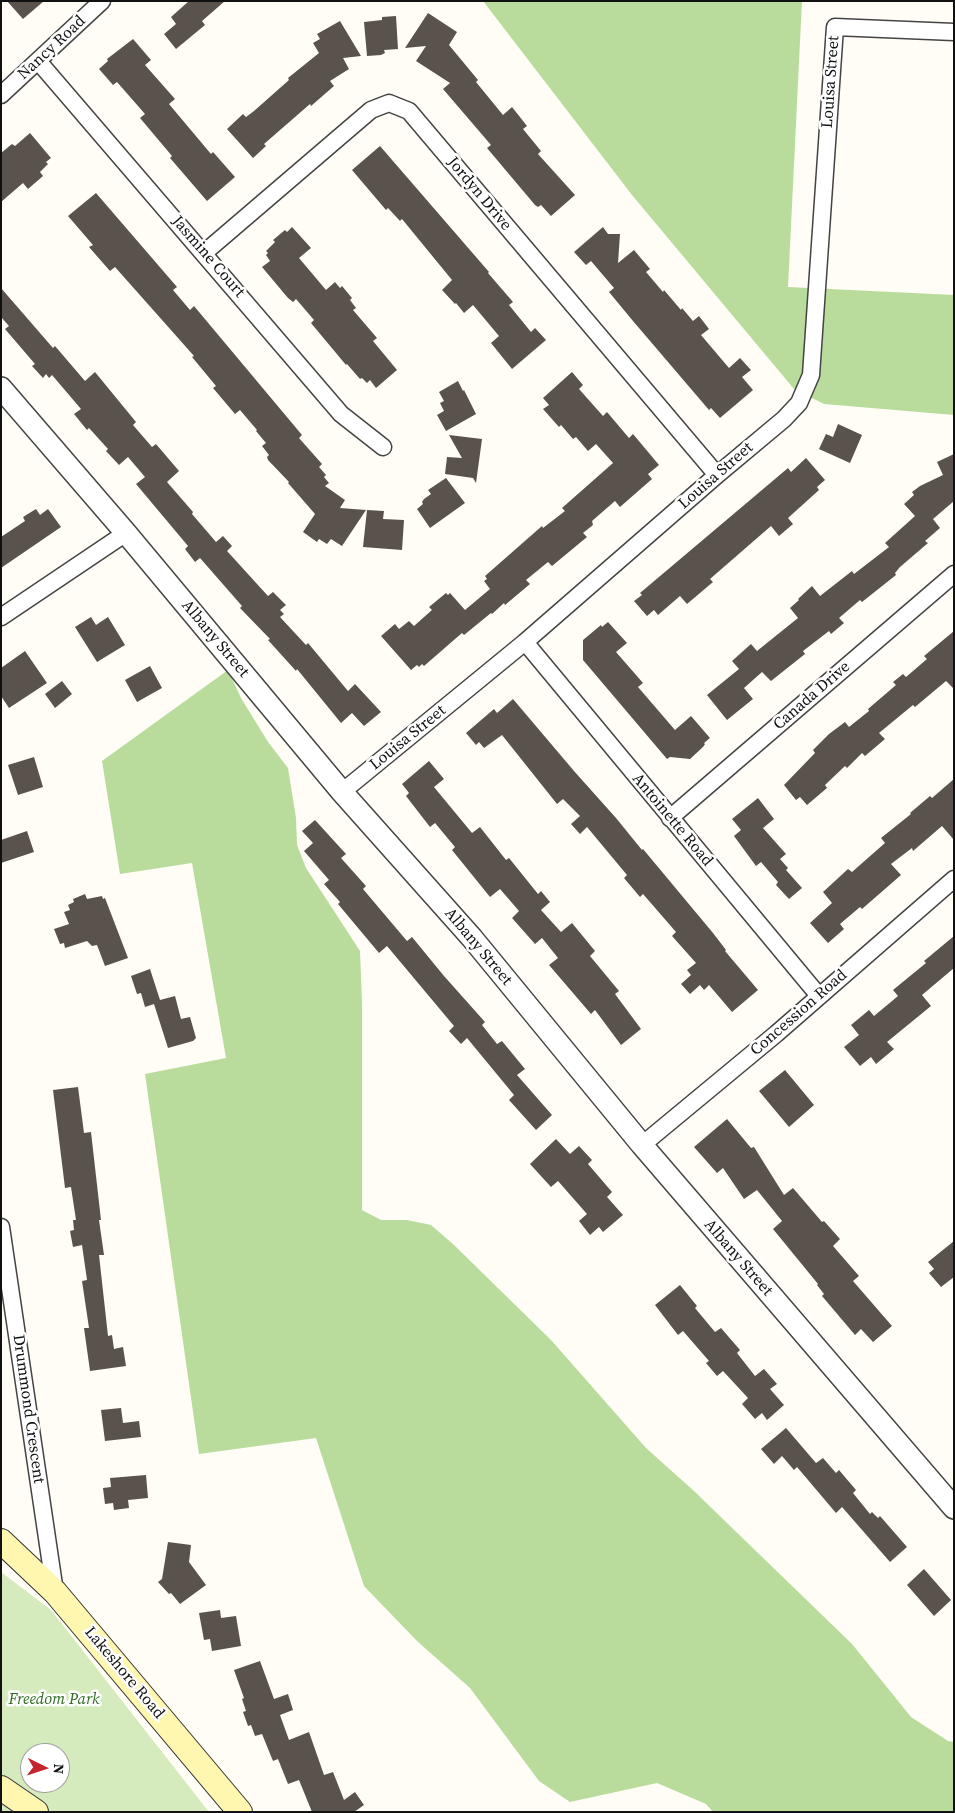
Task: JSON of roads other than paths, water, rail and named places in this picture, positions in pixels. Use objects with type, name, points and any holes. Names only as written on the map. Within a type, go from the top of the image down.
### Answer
[{"type":"main road","name":"Lakeshore Road","points":[[1,1541],[55,1592],[240,1812]]},
{"type":"main road","points":[[1,1788],[36,1812]]},
{"type":"street","name":"Nancy Road","points":[[1,95],[102,1]]},
{"type":"street","name":"Louisa Street","points":[[342,792],[525,642],[799,404],[811,375],[835,27],[954,32]]},
{"type":"street","name":"Jasmine Court","points":[[38,61],[204,252],[341,414],[383,447]]},
{"type":"street","name":"Jordyn Drive","points":[[204,252],[371,110],[389,103],[409,111],[717,475]]},
{"type":"street","name":"Albany Street","points":[[1,388],[126,533],[342,792],[472,938],[642,1145],[954,1508]]},
{"type":"street","points":[[1,617],[126,533]]},
{"type":"street","name":"Canada Drive","points":[[670,818],[954,574]]},
{"type":"street","name":"Antoinette Road","points":[[525,642],[819,996]]},
{"type":"street","name":"Concession Road","points":[[642,1145],[954,879]]},
{"type":"street","name":"Drummond Crescent","points":[[1,1228],[55,1592]]},
{"type":"park label","name":"Freedom Park","points":[[54,1700]]}]
